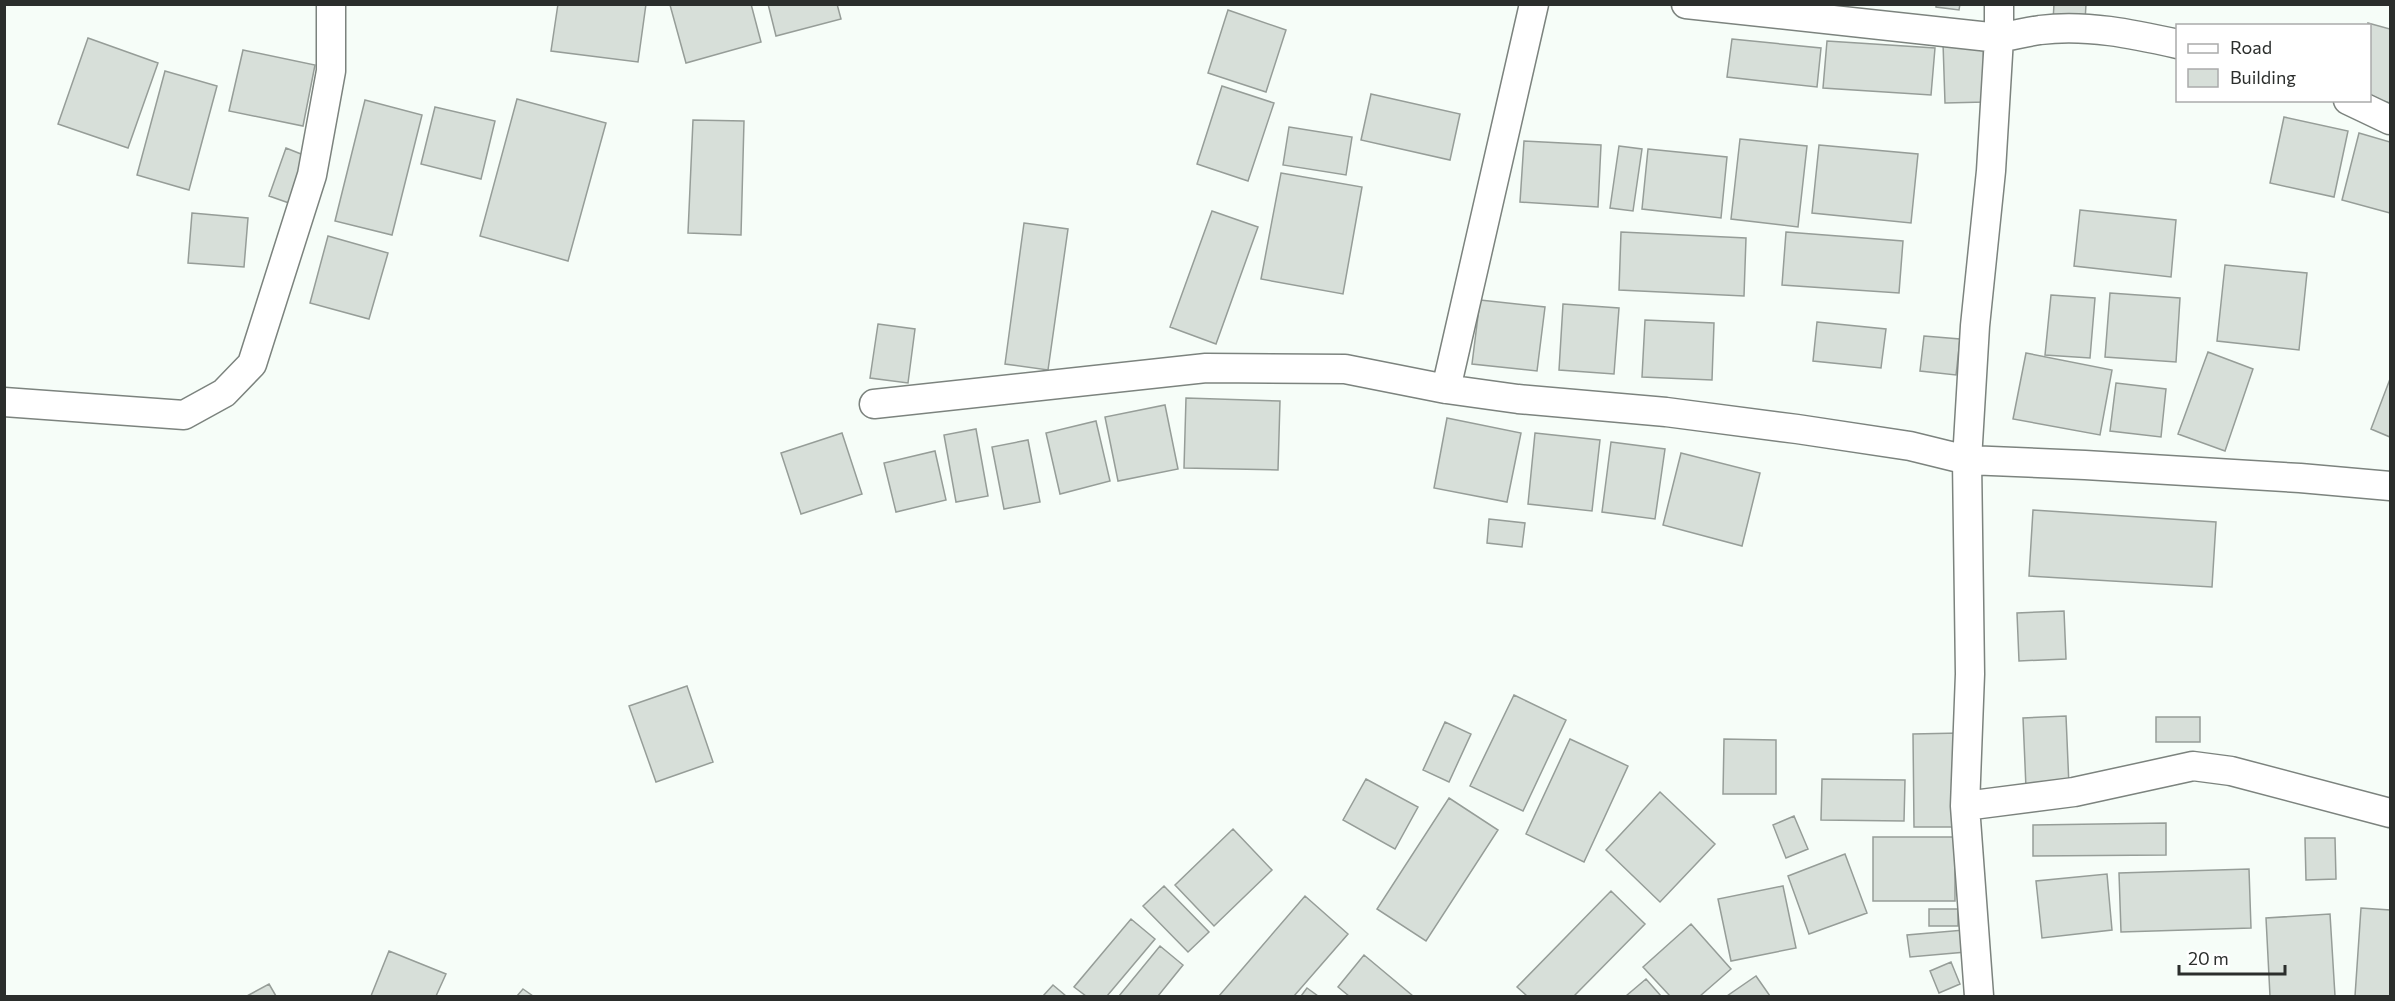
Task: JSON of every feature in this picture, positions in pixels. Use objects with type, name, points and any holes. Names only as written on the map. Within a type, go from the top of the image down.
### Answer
[{"type":"street","points":[[4,402],[183,415],[224,393],[252,364],[312,175],[331,71],[331,4]]},
{"type":"street","points":[[1446,389],[1534,4]]},
{"type":"street","points":[[1686,4],[1999,38],[2042,30],[2084,29],[2129,33],[2176,44]]},
{"type":"street","points":[[1978,996],[1965,806],[1970,674],[1967,460],[1975,326],[1991,171],[1999,4]]},
{"type":"street","points":[[2352,102],[2391,120]]},
{"type":"street","points":[[874,405],[1206,368],[1346,369],[1446,389],[1518,399],[1666,412],[1910,446],[1967,460],[2085,465],[2391,486]]},
{"type":"street","points":[[1965,806],[2073,792],[2193,766],[2231,771],[2391,813]]},
{"type":"building","points":[[558,4],[646,4],[638,62],[551,51]]},
{"type":"building","points":[[751,4],[761,42],[686,63],[670,5]]},
{"type":"building","points":[[768,4],[837,4],[841,19],[776,36]]},
{"type":"building","points":[[1936,4],[1960,4],[1959,10],[1936,7]]},
{"type":"building","points":[[2054,4],[2086,4],[2085,22],[2053,21]]},
{"type":"building","points":[[1228,10],[1286,30],[1266,92],[1208,73]]},
{"type":"building","points":[[2368,23],[2390,29],[2390,103],[2371,97],[2371,24]]},
{"type":"building","points":[[88,38],[158,63],[128,148],[58,124]]},
{"type":"building","points":[[1732,39],[1821,48],[1817,87],[1727,77]]},
{"type":"building","points":[[1827,41],[1935,48],[1931,95],[1823,88]]},
{"type":"building","points":[[1983,41],[1985,102],[1945,103],[1943,43]]},
{"type":"building","points":[[243,50],[315,65],[303,126],[229,111]]},
{"type":"building","points":[[165,71],[217,86],[189,190],[137,175]]},
{"type":"building","points":[[1222,86],[1274,103],[1248,181],[1197,164]]},
{"type":"building","points":[[1371,94],[1460,114],[1450,160],[1361,140]]},
{"type":"building","points":[[517,99],[606,123],[568,261],[480,236]]},
{"type":"building","points":[[365,100],[422,115],[392,235],[335,221]]},
{"type":"building","points":[[435,107],[495,121],[481,179],[421,164]]},
{"type":"building","points":[[2284,117],[2348,131],[2334,197],[2270,183]]},
{"type":"building","points":[[693,120],[744,121],[741,235],[688,233]]},
{"type":"building","points":[[1289,127],[1352,137],[1346,175],[1283,165]]},
{"type":"building","points":[[2359,133],[2390,142],[2390,213],[2342,200]]},
{"type":"building","points":[[1740,139],[1807,146],[1798,227],[1731,219]]},
{"type":"building","points":[[1524,141],[1601,145],[1598,207],[1520,202]]},
{"type":"building","points":[[1819,145],[1918,154],[1911,223],[1812,213]]},
{"type":"building","points":[[1619,146],[1642,149],[1633,211],[1610,208]]},
{"type":"building","points":[[286,148],[306,156],[289,203],[269,196]]},
{"type":"building","points":[[1648,149],[1727,157],[1721,218],[1642,209]]},
{"type":"building","points":[[1281,173],[1362,187],[1343,294],[1261,279]]},
{"type":"building","points":[[2080,210],[2176,220],[2171,277],[2074,266]]},
{"type":"building","points":[[1212,211],[1258,227],[1216,344],[1170,327]]},
{"type":"building","points":[[192,213],[248,218],[244,267],[188,263]]},
{"type":"building","points":[[1024,223],[1068,229],[1048,370],[1005,364]]},
{"type":"building","points":[[1621,232],[1746,238],[1744,296],[1619,290]]},
{"type":"building","points":[[1786,232],[1903,241],[1899,293],[1782,285]]},
{"type":"building","points":[[328,236],[388,253],[369,319],[310,303]]},
{"type":"building","points":[[2225,265],[2307,273],[2299,350],[2217,341]]},
{"type":"building","points":[[2110,293],[2180,298],[2176,362],[2105,357]]},
{"type":"building","points":[[2051,295],[2095,298],[2090,358],[2045,355]]},
{"type":"building","points":[[1480,300],[1545,307],[1537,371],[1472,364]]},
{"type":"building","points":[[1563,304],[1619,308],[1614,374],[1559,370]]},
{"type":"building","points":[[1645,320],[1714,323],[1712,380],[1642,377]]},
{"type":"building","points":[[1817,322],[1886,329],[1881,368],[1813,361]]},
{"type":"building","points":[[878,324],[915,329],[908,383],[870,378]]},
{"type":"building","points":[[1924,336],[1960,339],[1956,375],[1920,371]]},
{"type":"building","points":[[2208,352],[2253,369],[2225,451],[2178,434]]},
{"type":"building","points":[[2026,353],[2112,370],[2100,435],[2013,419]]},
{"type":"building","points":[[2390,379],[2390,437],[2371,429]]},
{"type":"building","points":[[2116,383],[2166,389],[2161,437],[2110,431]]},
{"type":"building","points":[[1186,398],[1280,401],[1278,470],[1184,468]]},
{"type":"building","points":[[1165,405],[1178,469],[1118,481],[1105,417]]},
{"type":"building","points":[[1447,418],[1521,433],[1507,502],[1434,488]]},
{"type":"building","points":[[1096,421],[1110,481],[1060,494],[1046,433]]},
{"type":"building","points":[[976,429],[988,496],[956,502],[944,435]]},
{"type":"building","points":[[842,433],[862,494],[801,514],[781,453]]},
{"type":"building","points":[[1535,433],[1600,440],[1592,511],[1528,504]]},
{"type":"building","points":[[1028,440],[1040,502],[1004,509],[992,447]]},
{"type":"building","points":[[1611,442],[1665,449],[1655,519],[1602,512]]},
{"type":"building","points":[[935,451],[946,500],[896,512],[884,463]]},
{"type":"building","points":[[1681,453],[1760,473],[1742,546],[1663,525]]},
{"type":"building","points":[[2033,510],[2216,522],[2212,587],[2029,576]]},
{"type":"building","points":[[1489,519],[1525,523],[1522,547],[1487,543]]},
{"type":"building","points":[[2064,611],[2066,659],[2019,661],[2017,613]]},
{"type":"building","points":[[687,686],[713,762],[656,782],[629,706]]},
{"type":"building","points":[[1514,695],[1566,720],[1523,811],[1470,786]]},
{"type":"building","points":[[2066,716],[2069,786],[2026,788],[2023,718]]},
{"type":"building","points":[[2156,717],[2200,717],[2200,742],[2156,742]]},
{"type":"building","points":[[1445,722],[1471,734],[1449,782],[1423,770]]},
{"type":"building","points":[[1960,733],[1961,827],[1914,827],[1913,734]]},
{"type":"building","points":[[1570,739],[1628,766],[1584,862],[1526,834]]},
{"type":"building","points":[[1724,739],[1776,740],[1776,794],[1723,794]]},
{"type":"building","points":[[1366,779],[1418,807],[1395,849],[1343,820]]},
{"type":"building","points":[[1822,779],[1905,780],[1904,821],[1821,820]]},
{"type":"building","points":[[1660,792],[1715,844],[1660,902],[1606,850]]},
{"type":"building","points":[[1449,798],[1498,830],[1426,941],[1377,909]]},
{"type":"building","points":[[1794,816],[1808,849],[1786,858],[1773,825]]},
{"type":"building","points":[[2166,823],[2166,855],[2033,856],[2033,825]]},
{"type":"building","points":[[1233,829],[1272,870],[1214,926],[1175,885]]},
{"type":"building","points":[[1873,837],[1955,837],[1955,901],[1873,901]]},
{"type":"building","points":[[2305,838],[2335,838],[2336,879],[2306,880]]},
{"type":"building","points":[[1845,854],[1867,913],[1809,934],[1788,876]]},
{"type":"building","points":[[2249,869],[2251,928],[2121,932],[2119,873]]},
{"type":"building","points":[[2107,874],[2112,930],[2042,938],[2036,881]]},
{"type":"building","points":[[1164,886],[1209,932],[1188,952],[1143,906]]},
{"type":"building","points":[[1783,886],[1796,948],[1731,961],[1718,899]]},
{"type":"building","points":[[1611,891],[1645,924],[1574,996],[1527,996],[1517,987]]},
{"type":"building","points":[[1305,896],[1348,934],[1294,996],[1219,996]]},
{"type":"building","points":[[2361,908],[2390,910],[2390,996],[2355,996]]},
{"type":"building","points":[[1929,909],[1958,909],[1958,926],[1929,926]]},
{"type":"building","points":[[2330,914],[2335,996],[2270,996],[2266,918]]},
{"type":"building","points":[[1131,919],[1155,939],[1107,996],[1086,996],[1074,987]]},
{"type":"building","points":[[1691,924],[1731,969],[1700,996],[1670,996],[1643,967]]},
{"type":"building","points":[[1964,930],[1966,952],[1910,957],[1907,935]]},
{"type":"building","points":[[1160,946],[1183,965],[1158,996],[1119,996]]},
{"type":"building","points":[[389,951],[446,974],[436,996],[371,996]]},
{"type":"building","points":[[1364,955],[1413,996],[1349,996],[1338,987]]},
{"type":"building","points":[[1951,962],[1960,984],[1939,993],[1930,971]]},
{"type":"building","points":[[1756,976],[1770,996],[1727,996]]},
{"type":"building","points":[[1646,979],[1661,996],[1626,996]]},
{"type":"building","points":[[269,984],[276,996],[247,996]]},
{"type":"building","points":[[1053,985],[1066,996],[1043,996]]},
{"type":"building","points":[[1307,988],[1318,996],[1301,996]]},
{"type":"building","points":[[523,989],[533,996],[517,996]]}]
